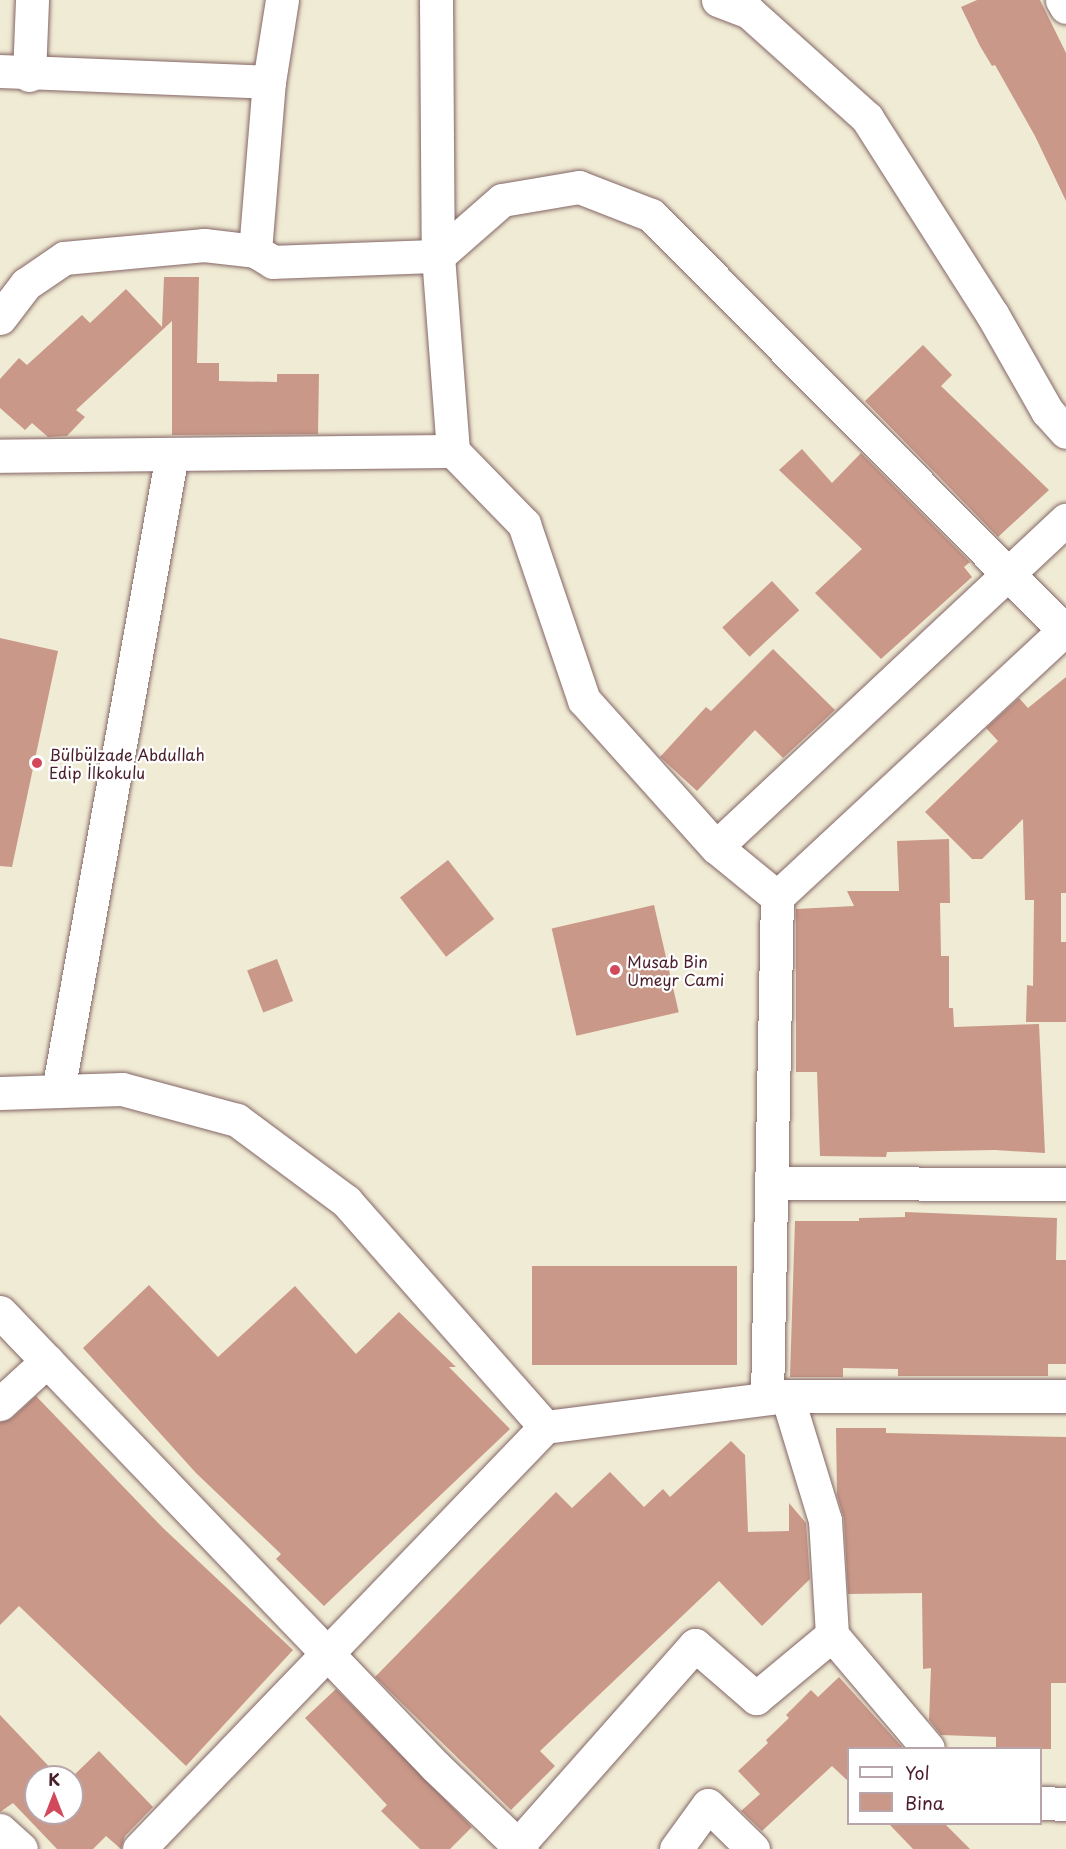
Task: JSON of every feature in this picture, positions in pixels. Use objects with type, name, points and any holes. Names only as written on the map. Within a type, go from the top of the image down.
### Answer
[{"type":"street","points":[[32,0],[14,73],[269,82]]},
{"type":"street","points":[[255,251],[269,82],[282,0]]},
{"type":"street","points":[[436,0],[438,256],[453,451],[524,524],[584,700],[716,847],[777,897]]},
{"type":"street","points":[[718,0],[749,12],[867,118],[992,314],[1047,411],[1066,432]]},
{"type":"street","points":[[1062,0],[1066,7]]},
{"type":"street","points":[[5,300],[64,258],[204,245],[255,251],[273,262],[438,256],[502,200],[579,187],[651,215],[1009,572],[1065,631],[777,897],[773,1183],[777,1397],[825,1520],[832,1635],[926,1747]]},
{"type":"street","points":[[0,456],[453,451]]},
{"type":"street","points":[[58,1091],[172,454]]},
{"type":"street","points":[[716,847],[1066,520]]},
{"type":"street","points":[[0,1093],[122,1089],[237,1120],[346,1201],[545,1427]]},
{"type":"street","points":[[773,1183],[1066,1184]]},
{"type":"street","points":[[0,1312],[435,1766],[520,1847],[695,1646],[756,1698],[832,1635]]},
{"type":"street","points":[[0,1404],[46,1361]]},
{"type":"street","points":[[139,1849],[545,1427],[777,1397],[1066,1396]]},
{"type":"street","points":[[1042,1803],[1066,1804]]},
{"type":"street","points":[[676,1849],[708,1805],[753,1849]]},
{"type":"street","points":[[0,1830],[21,1849]]},
{"type":"building","points":[[977,0],[1040,0],[1066,53],[1066,201],[1035,136],[995,65],[992,66],[980,46],[961,7]]},
{"type":"building","points":[[164,277],[199,277],[197,363],[219,363],[219,381],[277,382],[277,374],[319,374],[318,434],[172,435],[172,321],[76,410],[85,417],[67,436],[48,437],[32,423],[25,430],[0,408],[0,379],[19,358],[27,365],[82,315],[90,323],[126,289],[162,327]]},
{"type":"building","points":[[923,345],[952,375],[941,386],[1049,490],[998,537],[865,401]]},
{"type":"building","points":[[802,449],[832,483],[861,453],[970,562],[964,567],[972,577],[881,659],[815,593],[862,549],[779,470]]},
{"type":"building","points":[[772,581],[799,610],[750,657],[722,627]]},
{"type":"building","points":[[0,638],[58,651],[12,867],[0,866]]},
{"type":"building","points":[[773,649],[835,710],[783,758],[755,730],[697,791],[660,757],[706,707],[711,711]]},
{"type":"building","points":[[1066,677],[1066,893],[1061,893],[1061,942],[1066,942],[1066,1022],[1026,1022],[1027,985],[1033,986],[1034,900],[1025,900],[1023,819],[982,859],[972,859],[925,812],[998,741],[986,728],[1019,698],[1028,708]]},
{"type":"building","points":[[949,839],[950,903],[940,903],[941,956],[949,956],[949,1008],[953,1008],[954,1027],[1039,1024],[1045,1153],[995,1150],[887,1152],[886,1157],[820,1156],[817,1072],[796,1072],[796,909],[854,906],[847,891],[899,891],[897,841]]},
{"type":"building","points":[[448,860],[494,919],[446,957],[400,898]]},
{"type":"building","name":"Musab Bin Umeyr Cami","points":[[654,905],[679,1012],[576,1036],[552,929]]},
{"type":"building","points":[[277,959],[293,1001],[263,1012],[247,970]]},
{"type":"building","points":[[905,1212],[1057,1218],[1056,1260],[1066,1260],[1066,1364],[1048,1364],[1048,1376],[898,1376],[898,1369],[843,1368],[843,1377],[790,1377],[795,1221],[859,1221],[859,1218],[905,1217]]},
{"type":"building","points":[[532,1266],[737,1266],[737,1365],[532,1365]]},
{"type":"building","points":[[149,1285],[218,1357],[295,1286],[356,1354],[399,1312],[456,1367],[449,1367],[510,1429],[324,1606],[276,1559],[281,1554],[196,1473],[83,1348]]},
{"type":"building","points":[[36,1396],[163,1528],[293,1650],[186,1766],[19,1606],[0,1625],[0,1422],[12,1418]]},
{"type":"building","points":[[836,1428],[886,1428],[886,1433],[1066,1437],[1066,1683],[1051,1683],[1051,1749],[996,1747],[996,1737],[941,1735],[929,1720],[931,1668],[923,1669],[922,1593],[848,1594],[844,1519],[837,1495]]},
{"type":"building","points":[[731,1441],[745,1455],[748,1532],[789,1531],[789,1503],[806,1523],[810,1579],[762,1626],[719,1581],[540,1751],[555,1766],[511,1810],[375,1677],[556,1492],[572,1508],[610,1472],[644,1507],[663,1489],[670,1497]]},
{"type":"building","points":[[839,1677],[902,1747],[847,1747],[847,1780],[832,1766],[762,1831],[741,1811],[760,1794],[738,1771],[768,1743],[766,1740],[789,1718],[786,1715],[811,1690],[818,1697]]},
{"type":"building","points":[[336,1689],[472,1827],[450,1849],[420,1849],[381,1811],[387,1805],[305,1718]]},
{"type":"building","points":[[0,1715],[48,1765],[24,1765],[24,1814],[13,1803],[0,1812]]},
{"type":"building","points":[[99,1751],[153,1807],[125,1836],[121,1849],[106,1836],[93,1849],[57,1849],[34,1825],[84,1825],[84,1765]]},
{"type":"building","points":[[890,1825],[946,1825],[970,1849],[913,1849]]},
{"type":"place","name":"Bülbülzade Abdullah Edip İlkokulu","points":[[37,763]]},
{"type":"place","name":"Musab Bin Umeyr Cami","points":[[615,970]]}]
